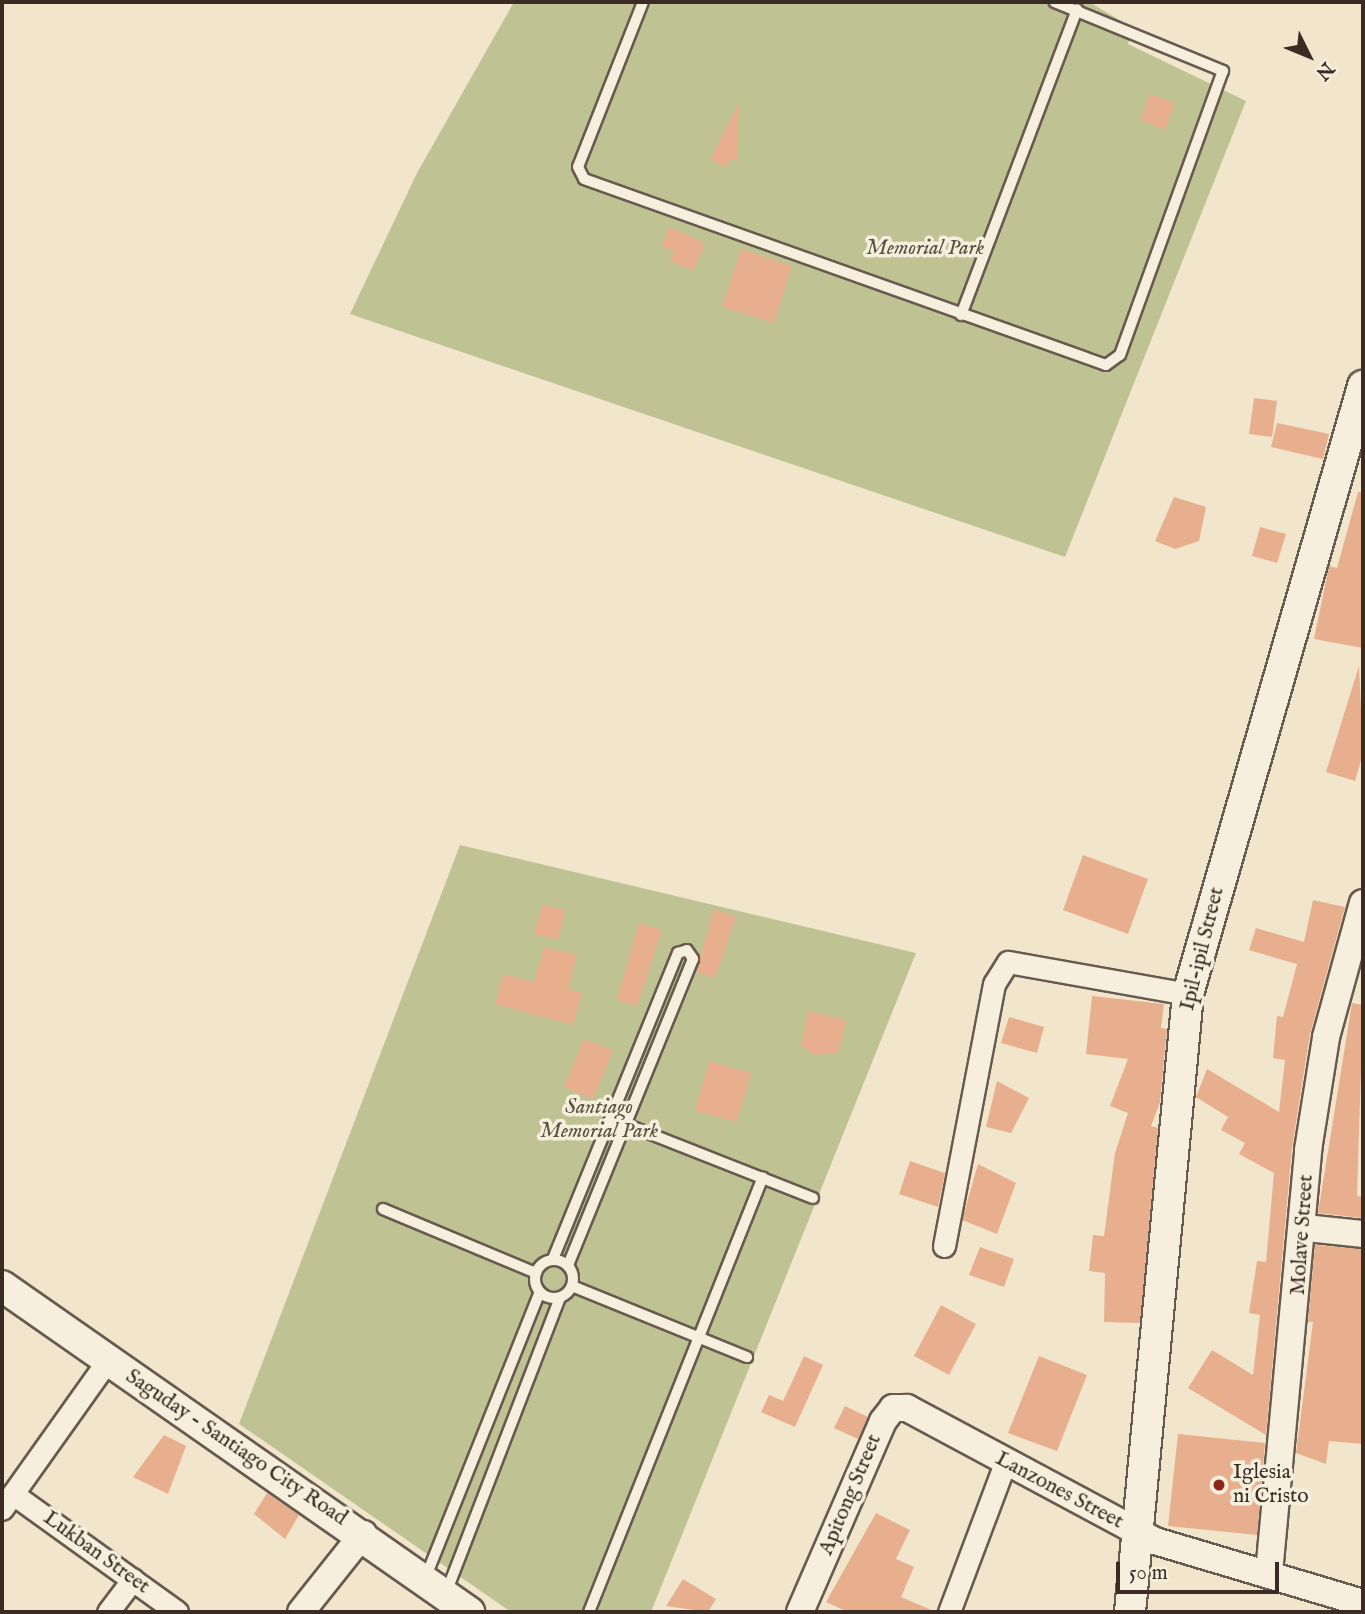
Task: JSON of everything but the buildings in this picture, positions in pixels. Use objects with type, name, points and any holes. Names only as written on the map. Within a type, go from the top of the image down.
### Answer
[{"type":"main road","name":"Ipil-ipil Street","points":[[1130,1612],[1140,1534],[1188,994],[1363,386]]},
{"type":"main road","name":"Saguday - Santiago City Road","points":[[2,1286],[107,1362],[363,1534],[446,1596]]},
{"type":"street","name":"Molave Street","points":[[1269,1573],[1306,1227],[1308,1150],[1325,1037],[1361,918]]},
{"type":"street","points":[[944,1246],[994,984],[1009,962],[1188,994]]},
{"type":"street","points":[[1306,1227],[1363,1234]]},
{"type":"street","points":[[8,1501],[107,1362]]},
{"type":"street","name":"Apitong Street","points":[[800,1612],[883,1421],[892,1408],[922,1415]]},
{"type":"street","name":"Lanzones Street","points":[[922,1415],[1005,1463],[1140,1534],[1363,1604]]},
{"type":"street","points":[[949,1612],[1005,1463]]},
{"type":"street","name":"Lukban Street","points":[[8,1501],[133,1579],[177,1612]]},
{"type":"street","points":[[302,1612],[363,1534]]},
{"type":"street","points":[[108,1612],[133,1579]]},
{"type":"lane","points":[[643,2],[579,174],[1096,366],[1119,355],[1223,71],[1055,2]]},
{"type":"lane","points":[[961,315],[1077,9]]},
{"type":"lane","points":[[536,1273],[553,1259],[678,953],[687,950],[693,959],[568,1265],[572,1286]]},
{"type":"lane","points":[[625,1124],[813,1198]]},
{"type":"lane","points":[[589,1612],[763,1178]]},
{"type":"lane","points":[[383,1209],[536,1273]]},
{"type":"lane","points":[[553,1259],[568,1265]]},
{"type":"lane","points":[[446,1596],[540,1292],[536,1273]]},
{"type":"lane","points":[[572,1286],[747,1357]]},
{"type":"lane","points":[[446,1596],[559,1297],[572,1286]]},
{"type":"lane","points":[[540,1292],[559,1297]]},
{"type":"green space","name":"Memorial Park","points":[[514,2],[1089,2],[1133,28],[1128,44],[1246,101],[1065,557],[350,314],[417,173]]},
{"type":"green space","name":"Santiago Memorial Park","points":[[460,845],[916,953],[651,1612],[511,1612],[239,1424]]},
{"type":"place","name":"Iglesia ni Cristo","points":[[1219,1485]]}]
